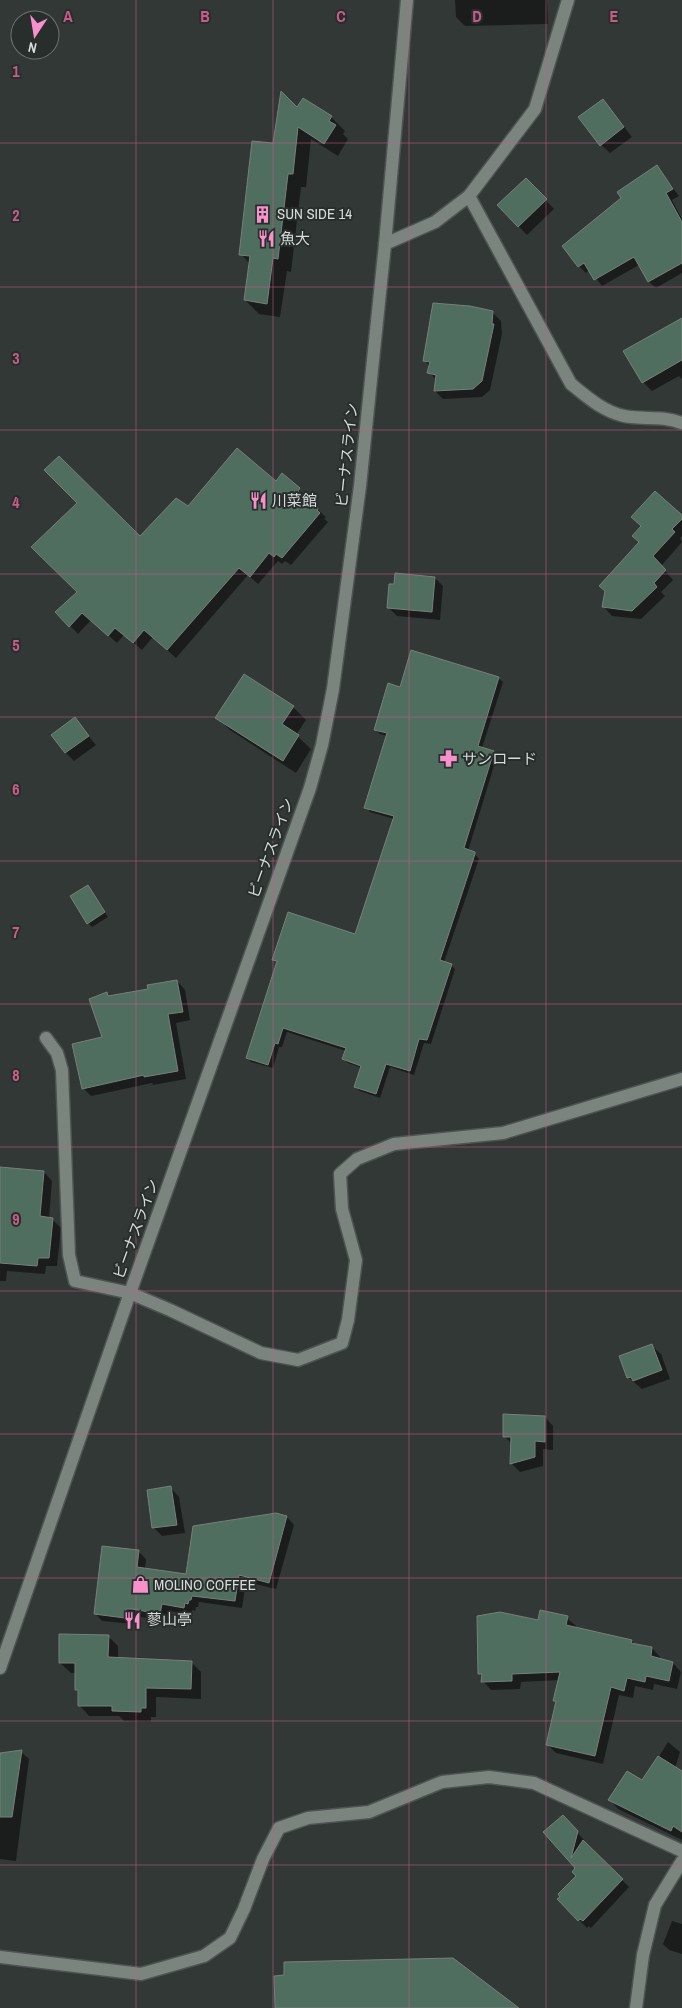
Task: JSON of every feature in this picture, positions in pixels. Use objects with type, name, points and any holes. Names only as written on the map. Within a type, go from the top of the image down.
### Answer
[{"type":"street","name":"ビーナスライン","points":[[0,1668],[130,1293],[310,788],[322,745],[333,689],[360,486],[385,244],[407,0]]},
{"type":"street","points":[[385,244],[435,222],[469,196],[535,109],[568,0]]},
{"type":"street","points":[[469,196],[571,384],[598,405],[624,416],[666,418],[682,423]]},
{"type":"street","points":[[46,1038],[57,1053],[62,1070],[69,1255],[75,1281],[130,1293],[261,1352],[298,1360],[342,1343],[348,1320],[356,1260],[342,1209],[340,1174],[356,1159],[394,1144],[503,1134],[682,1079]]},
{"type":"street","points":[[0,1957],[141,1974],[204,1956],[230,1938],[244,1909],[263,1860],[279,1828],[308,1818],[369,1812],[442,1782],[489,1777],[534,1783],[682,1851]]},
{"type":"street","points":[[636,2008],[643,1955],[655,1905],[682,1861]]},
{"type":"building","name":"SUN SIDE 14","points":[[281,91],[297,107],[303,98],[332,116],[329,121],[336,125],[324,144],[298,127],[293,174],[288,174],[278,259],[273,258],[267,304],[244,300],[250,256],[239,255],[252,141],[273,143]]},
{"type":"building","points":[[603,99],[624,127],[600,146],[578,117]]},
{"type":"building","points":[[657,165],[673,189],[666,193],[682,222],[682,263],[648,282],[634,257],[594,280],[584,263],[578,267],[562,246],[621,198],[617,192]]},
{"type":"building","points":[[526,178],[547,199],[518,227],[497,205]]},
{"type":"building","points":[[433,303],[470,306],[493,311],[492,324],[494,324],[482,381],[473,389],[434,391],[436,375],[427,373],[430,362],[423,361]]},
{"type":"building","points":[[682,318],[682,360],[642,383],[623,351]]},
{"type":"building","points":[[237,448],[276,481],[282,473],[300,488],[298,491],[318,508],[317,510],[320,513],[282,558],[276,554],[274,557],[269,553],[250,577],[239,568],[167,650],[144,630],[133,643],[115,628],[108,636],[82,613],[69,627],[55,612],[77,592],[31,547],[77,503],[44,470],[59,456],[140,536],[176,498],[188,506]]},
{"type":"building","points":[[655,491],[682,515],[682,519],[672,529],[675,532],[653,556],[666,570],[654,583],[657,587],[632,611],[602,607],[605,591],[599,586],[639,542],[632,536],[641,526],[631,517]]},
{"type":"building","points":[[395,573],[435,577],[432,612],[387,608],[389,584],[394,584]]},
{"type":"building","points":[[411,650],[499,677],[478,746],[494,751],[464,848],[475,852],[475,854],[440,960],[452,964],[427,1040],[419,1039],[410,1071],[386,1064],[376,1094],[354,1087],[361,1066],[342,1059],[346,1048],[283,1028],[278,1044],[275,1043],[268,1065],[246,1058],[277,961],[272,960],[288,912],[355,934],[394,816],[364,808],[387,733],[374,730],[388,683],[400,687]]},
{"type":"building","points":[[244,674],[294,706],[282,724],[299,735],[283,761],[215,718]]},
{"type":"building","points":[[75,717],[89,736],[65,753],[51,735]]},
{"type":"building","points":[[88,885],[105,912],[87,924],[70,896]]},
{"type":"building","points":[[177,980],[183,1012],[168,1014],[178,1071],[144,1077],[144,1075],[82,1089],[72,1044],[102,1037],[89,999],[107,992],[108,996],[148,989],[147,985]]},
{"type":"building","points":[[0,1167],[44,1171],[40,1216],[53,1218],[49,1258],[38,1258],[37,1266],[0,1263]]},
{"type":"building","points":[[652,1344],[662,1370],[633,1381],[631,1377],[627,1378],[619,1356]]},
{"type":"building","points":[[503,1414],[545,1416],[545,1442],[535,1441],[535,1457],[510,1464],[511,1437],[503,1437]]},
{"type":"building","points":[[171,1486],[177,1525],[152,1528],[147,1490]]},
{"type":"building","points":[[276,1513],[287,1516],[269,1583],[239,1575],[235,1601],[192,1596],[188,1604],[185,1603],[184,1608],[162,1604],[160,1614],[126,1609],[125,1618],[94,1614],[102,1546],[139,1550],[137,1567],[186,1574],[193,1526]]},
{"type":"building","points":[[540,1610],[568,1616],[566,1625],[632,1640],[631,1643],[652,1647],[651,1656],[673,1662],[669,1681],[646,1676],[645,1682],[627,1678],[624,1691],[611,1687],[595,1756],[546,1745],[556,1701],[553,1701],[560,1672],[512,1674],[512,1681],[481,1682],[482,1674],[478,1674],[477,1616],[500,1612],[538,1620]]},
{"type":"building","points":[[59,1634],[109,1635],[108,1657],[192,1661],[191,1689],[146,1688],[146,1708],[141,1708],[141,1712],[112,1711],[112,1706],[78,1706],[78,1690],[75,1690],[75,1663],[59,1663]]},
{"type":"building","points":[[22,1750],[12,1817],[0,1817],[0,1753]]},
{"type":"building","points":[[658,1756],[682,1771],[682,1832],[673,1826],[671,1831],[608,1800],[627,1771],[642,1780]]},
{"type":"building","points":[[563,1815],[578,1831],[571,1858],[583,1840],[623,1879],[583,1921],[580,1919],[578,1921],[557,1899],[560,1897],[558,1894],[576,1876],[572,1872],[575,1868],[543,1832]]},
{"type":"building","points":[[453,1958],[519,2008],[275,2008],[274,1976],[284,1975],[284,1962]]},
{"type":"place","name":"SUN SIDE 14","points":[[263,214]]},
{"type":"place","name":"魚大","points":[[266,239]]},
{"type":"place","name":"川菜館","points":[[258,501]]},
{"type":"place","name":"サンロード","points":[[448,759]]},
{"type":"place","name":"MOLINO COFFEE","points":[[140,1585]]},
{"type":"place","name":"蓼山亭","points":[[133,1620]]}]
